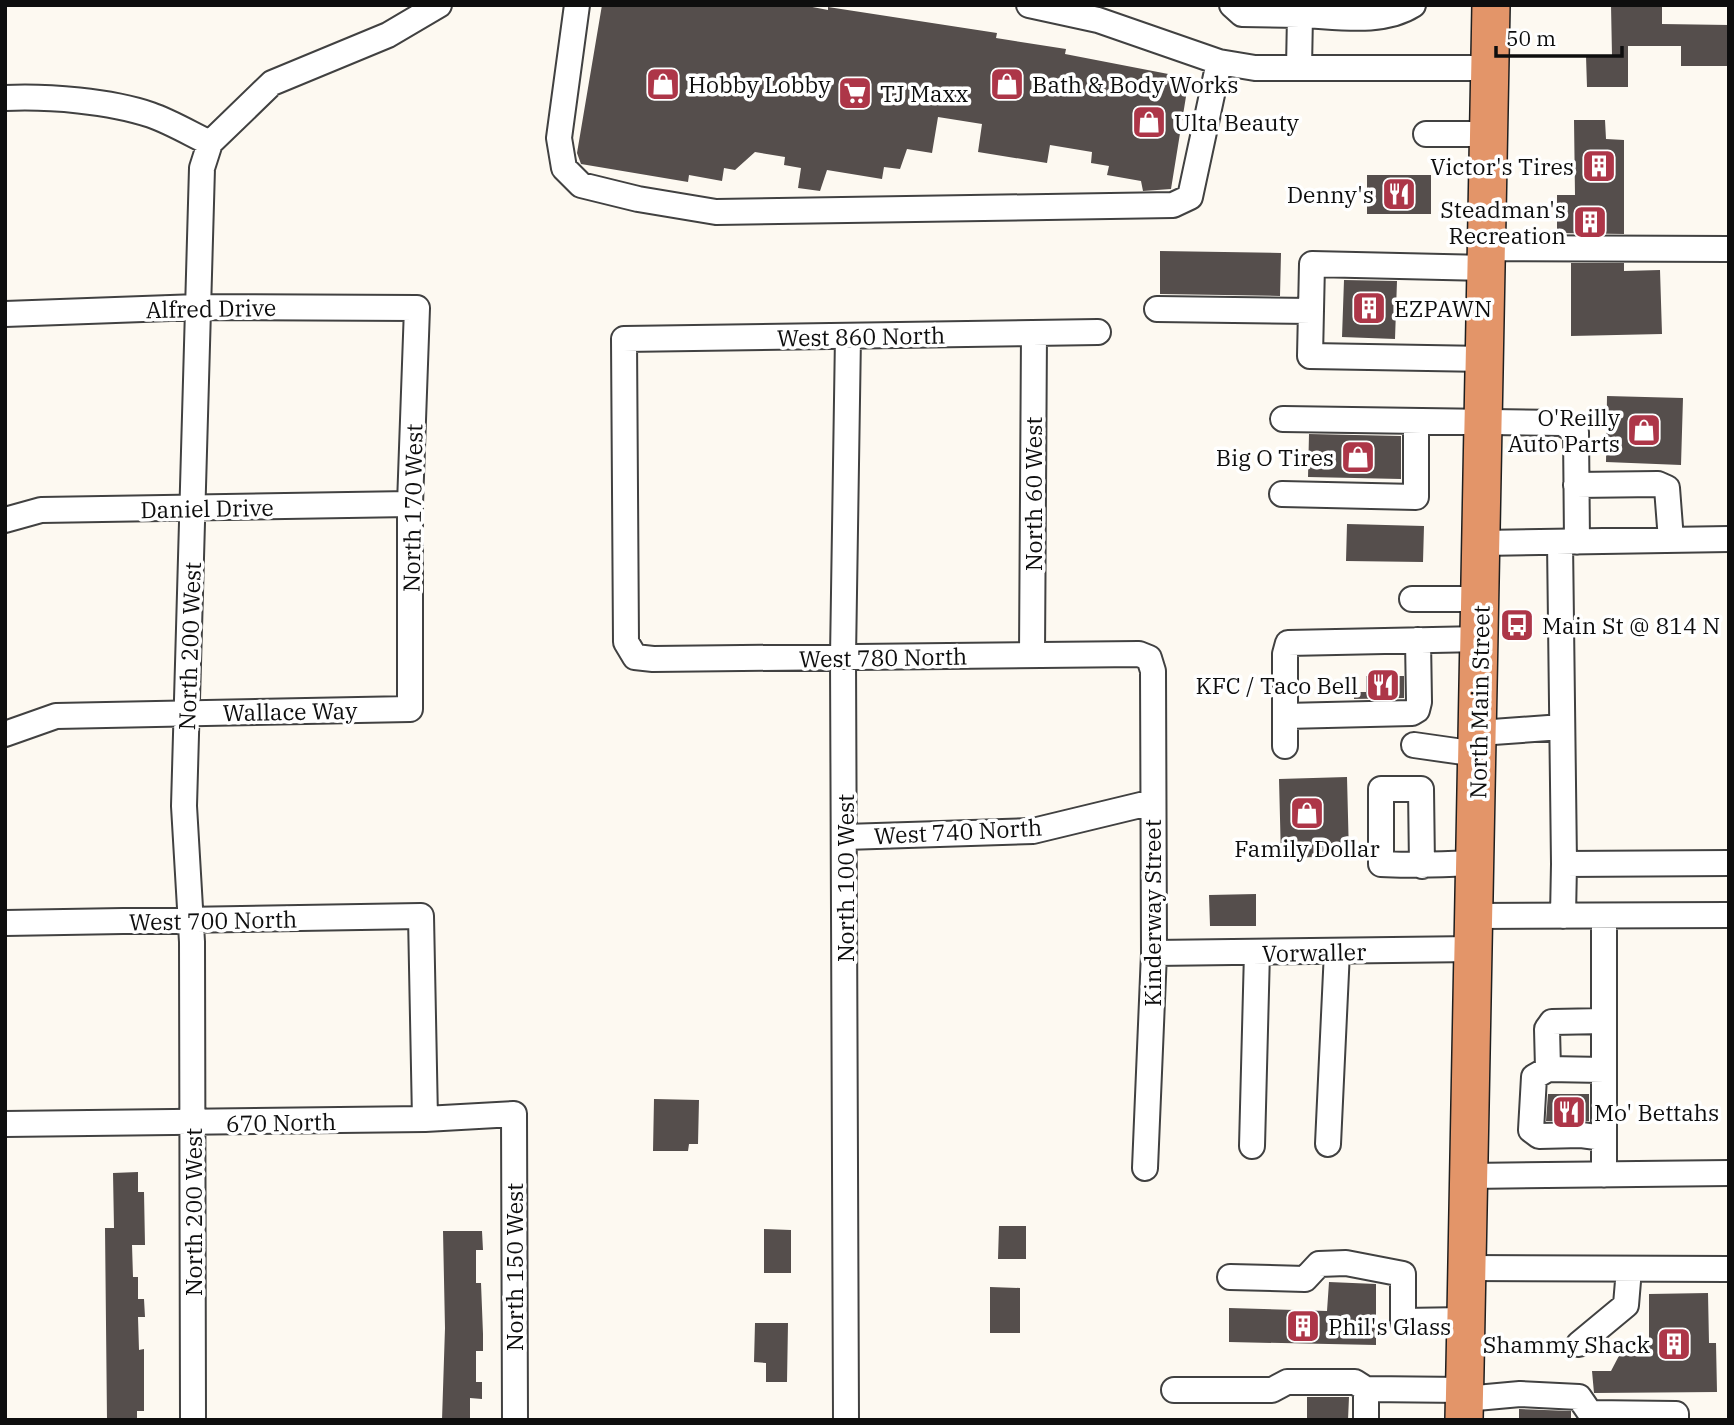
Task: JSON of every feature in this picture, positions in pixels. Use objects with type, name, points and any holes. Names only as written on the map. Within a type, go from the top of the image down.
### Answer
[{"type":"highway","name":"North Main Street","points":[[1465,1403],[1491,5]]},
{"type":"street","points":[[5,98],[26,97],[91,104],[150,115],[210,143],[272,83],[388,35],[439,5]]},
{"type":"street","points":[[578,5],[559,138],[564,168],[581,185],[638,199],[716,212],[1173,205],[1190,197],[1219,62]]},
{"type":"street","points":[[1030,5],[1098,20],[1219,62],[1255,68],[1490,68]]},
{"type":"street","points":[[1232,5],[1242,14],[1287,12],[1375,16],[1401,13],[1413,5]]},
{"type":"street","points":[[1287,12],[1298,68]]},
{"type":"street","points":[[1426,134],[1489,134]]},
{"type":"street","name":"North 200 West","points":[[193,1420],[191,921],[184,806],[202,169],[210,143]]},
{"type":"street","points":[[1486,359],[1310,356],[1312,264],[1729,249]]},
{"type":"street","name":"Alfred Drive","points":[[5,314],[198,307],[417,308]]},
{"type":"street","name":"North 170 West","points":[[410,709],[410,504],[417,308]]},
{"type":"street","points":[[1157,309],[1311,311]]},
{"type":"street","name":"West 860 North","points":[[626,642],[624,340],[1098,332]]},
{"type":"street","name":"North 60 West","points":[[1032,655],[1034,333]]},
{"type":"street","name":"North 100 West","points":[[846,1420],[844,657],[848,336]]},
{"type":"street","points":[[1283,419],[1562,423],[1576,432],[1576,485],[1568,542],[1562,727],[1563,916]]},
{"type":"street","points":[[1282,494],[1416,496],[1416,421]]},
{"type":"street","points":[[1576,485],[1658,484],[1667,488],[1671,540]]},
{"type":"street","name":"Daniel Drive","points":[[5,520],[41,510],[410,504]]},
{"type":"street","points":[[1482,543],[1729,540]]},
{"type":"street","points":[[1412,598],[1481,599]]},
{"type":"street","points":[[1285,746],[1285,654],[1288,643],[1481,639]]},
{"type":"street","points":[[1285,716],[1412,713],[1417,710],[1419,702],[1418,640]]},
{"type":"street","name":"West 780 North","points":[[626,642],[635,657],[653,659],[1139,654],[1149,658]]},
{"type":"street","name":"Kinderway Street","points":[[1145,1168],[1154,953],[1153,671],[1149,658]]},
{"type":"street","name":"Wallace Way","points":[[5,734],[56,716],[410,709]]},
{"type":"street","points":[[1414,745],[1478,744],[1562,727]]},
{"type":"street","name":"West 740 North","points":[[845,837],[1033,831],[1153,802]]},
{"type":"street","points":[[1422,866],[1475,863]]},
{"type":"street","points":[[1564,864],[1729,863]]},
{"type":"street","name":"Vorwaller","points":[[1154,953],[1336,951],[1474,932],[1563,916],[1729,915]]},
{"type":"street","name":"West 700 North","points":[[5,923],[421,916],[425,1119]]},
{"type":"street","points":[[1604,916],[1604,1175]]},
{"type":"street","points":[[1328,1144],[1336,951]]},
{"type":"street","points":[[1252,1146],[1256,952]]},
{"type":"street","points":[[1548,1069],[1547,1029],[1552,1022],[1604,1020]]},
{"type":"street","points":[[1604,1070],[1548,1069],[1534,1077],[1531,1130],[1539,1136],[1581,1135],[1604,1138]]},
{"type":"street","name":"670 North","points":[[5,1124],[425,1119],[514,1114]]},
{"type":"street","name":"North 150 West","points":[[514,1114],[515,1420]]},
{"type":"street","points":[[1469,1176],[1729,1173]]},
{"type":"street","points":[[1230,1277],[1305,1279],[1319,1264],[1346,1263],[1404,1274],[1403,1321],[1466,1320]]},
{"type":"street","points":[[1467,1268],[1729,1269]]},
{"type":"street","points":[[1579,1344],[1626,1305],[1629,1269]]},
{"type":"street","points":[[1174,1390],[1272,1390],[1287,1382],[1356,1382],[1366,1389],[1465,1403],[1512,1398],[1520,1394],[1579,1397],[1590,1413],[1676,1414],[1676,1420]]},
{"type":"street","points":[[1366,1389],[1366,1420]]},
{"type":"building","points":[[602,5],[802,5],[828,10],[828,7],[997,33],[996,38],[1066,49],[1065,54],[1189,78],[1171,189],[1143,191],[1141,181],[1107,175],[1109,166],[1091,163],[1092,152],[1050,145],[1047,163],[978,152],[982,124],[938,117],[932,153],[907,149],[900,169],[884,167],[882,179],[827,170],[820,191],[798,188],[801,168],[784,165],[785,157],[755,152],[735,170],[724,168],[722,181],[689,175],[688,182],[581,164],[577,153]]},
{"type":"building","points":[[1611,5],[1662,5],[1662,24],[1729,25],[1729,66],[1681,66],[1681,46],[1628,46],[1628,87],[1587,87],[1586,56],[1612,56]]},
{"type":"building","points":[[1574,120],[1605,120],[1606,139],[1624,140],[1624,234],[1557,233],[1557,195],[1575,195]]},
{"type":"building","name":"Denny's","points":[[1367,175],[1431,175],[1431,214],[1367,214]]},
{"type":"building","points":[[1160,251],[1281,253],[1280,296],[1160,294]]},
{"type":"building","points":[[1571,263],[1624,263],[1624,271],[1660,270],[1662,334],[1571,336]]},
{"type":"building","name":"EZPAWN","points":[[1344,280],[1397,281],[1395,339],[1342,337]]},
{"type":"building","name":"O'Reilly Auto Parts","points":[[1607,396],[1683,398],[1681,465],[1606,462]]},
{"type":"building","name":"Big O Tires","points":[[1309,434],[1401,436],[1401,479],[1308,477]]},
{"type":"building","points":[[1347,524],[1424,526],[1423,562],[1346,561]]},
{"type":"building","points":[[1384,671],[1397,671],[1397,676],[1404,676],[1404,698],[1354,699],[1354,692],[1366,692],[1366,676],[1384,676]]},
{"type":"building","points":[[1347,777],[1349,856],[1281,858],[1279,779]]},
{"type":"building","points":[[1256,894],[1256,926],[1210,926],[1209,895]]},
{"type":"building","points":[[1548,1094],[1589,1094],[1589,1121],[1546,1121]]},
{"type":"building","points":[[654,1099],[699,1100],[698,1144],[689,1144],[688,1151],[653,1151]]},
{"type":"building","points":[[138,1172],[138,1192],[144,1192],[145,1245],[132,1245],[133,1277],[138,1277],[138,1299],[144,1299],[145,1317],[138,1317],[139,1350],[144,1349],[144,1411],[137,1411],[137,1420],[107,1420],[105,1228],[114,1228],[113,1173]]},
{"type":"building","points":[[999,1226],[1026,1226],[1026,1259],[998,1259]]},
{"type":"building","points":[[764,1229],[791,1230],[791,1273],[764,1273]]},
{"type":"building","points":[[443,1231],[482,1231],[483,1250],[476,1250],[476,1283],[481,1283],[483,1351],[476,1351],[476,1382],[482,1382],[482,1399],[470,1398],[470,1420],[442,1420],[445,1328]]},
{"type":"building","name":"Phil's Glass","points":[[1329,1282],[1376,1284],[1376,1345],[1229,1342],[1229,1308],[1327,1311]]},
{"type":"building","points":[[990,1287],[1020,1288],[1020,1333],[990,1333]]},
{"type":"building","name":"Shammy Shack","points":[[1708,1293],[1709,1343],[1716,1343],[1717,1392],[1594,1393],[1592,1371],[1611,1371],[1622,1350],[1635,1343],[1649,1343],[1649,1294]]},
{"type":"building","points":[[755,1323],[788,1323],[787,1382],[766,1382],[766,1363],[754,1362]]},
{"type":"building","points":[[1307,1397],[1349,1397],[1348,1420],[1307,1420]]},
{"type":"building","points":[[1519,1409],[1571,1411],[1571,1420],[1519,1420]]},
{"type":"place","name":"Hobby Lobby","points":[[663,84]]},
{"type":"place","name":"Bath & Body Works","points":[[1007,84]]},
{"type":"place","name":"TJ Maxx","points":[[855,93]]},
{"type":"place","name":"Ulta Beauty","points":[[1149,122]]},
{"type":"place","name":"Victor's Tires","points":[[1599,166]]},
{"type":"place","name":"Denny's","points":[[1399,194]]},
{"type":"place","name":"Steadman's Recreation","points":[[1590,222]]},
{"type":"place","name":"EZPAWN","points":[[1369,308]]},
{"type":"place","name":"O'Reilly Auto Parts","points":[[1644,430]]},
{"type":"place","name":"Big O Tires","points":[[1358,457]]},
{"type":"place","name":"Main St @ 814 N","points":[[1517,625]]},
{"type":"place","name":"KFC / Taco Bell","points":[[1383,685]]},
{"type":"place","name":"Family Dollar","points":[[1307,813]]},
{"type":"place","name":"Mo' Bettahs","points":[[1569,1112]]},
{"type":"place","name":"Phil's Glass","points":[[1303,1326]]},
{"type":"place","name":"Shammy Shack","points":[[1674,1344]]}]
